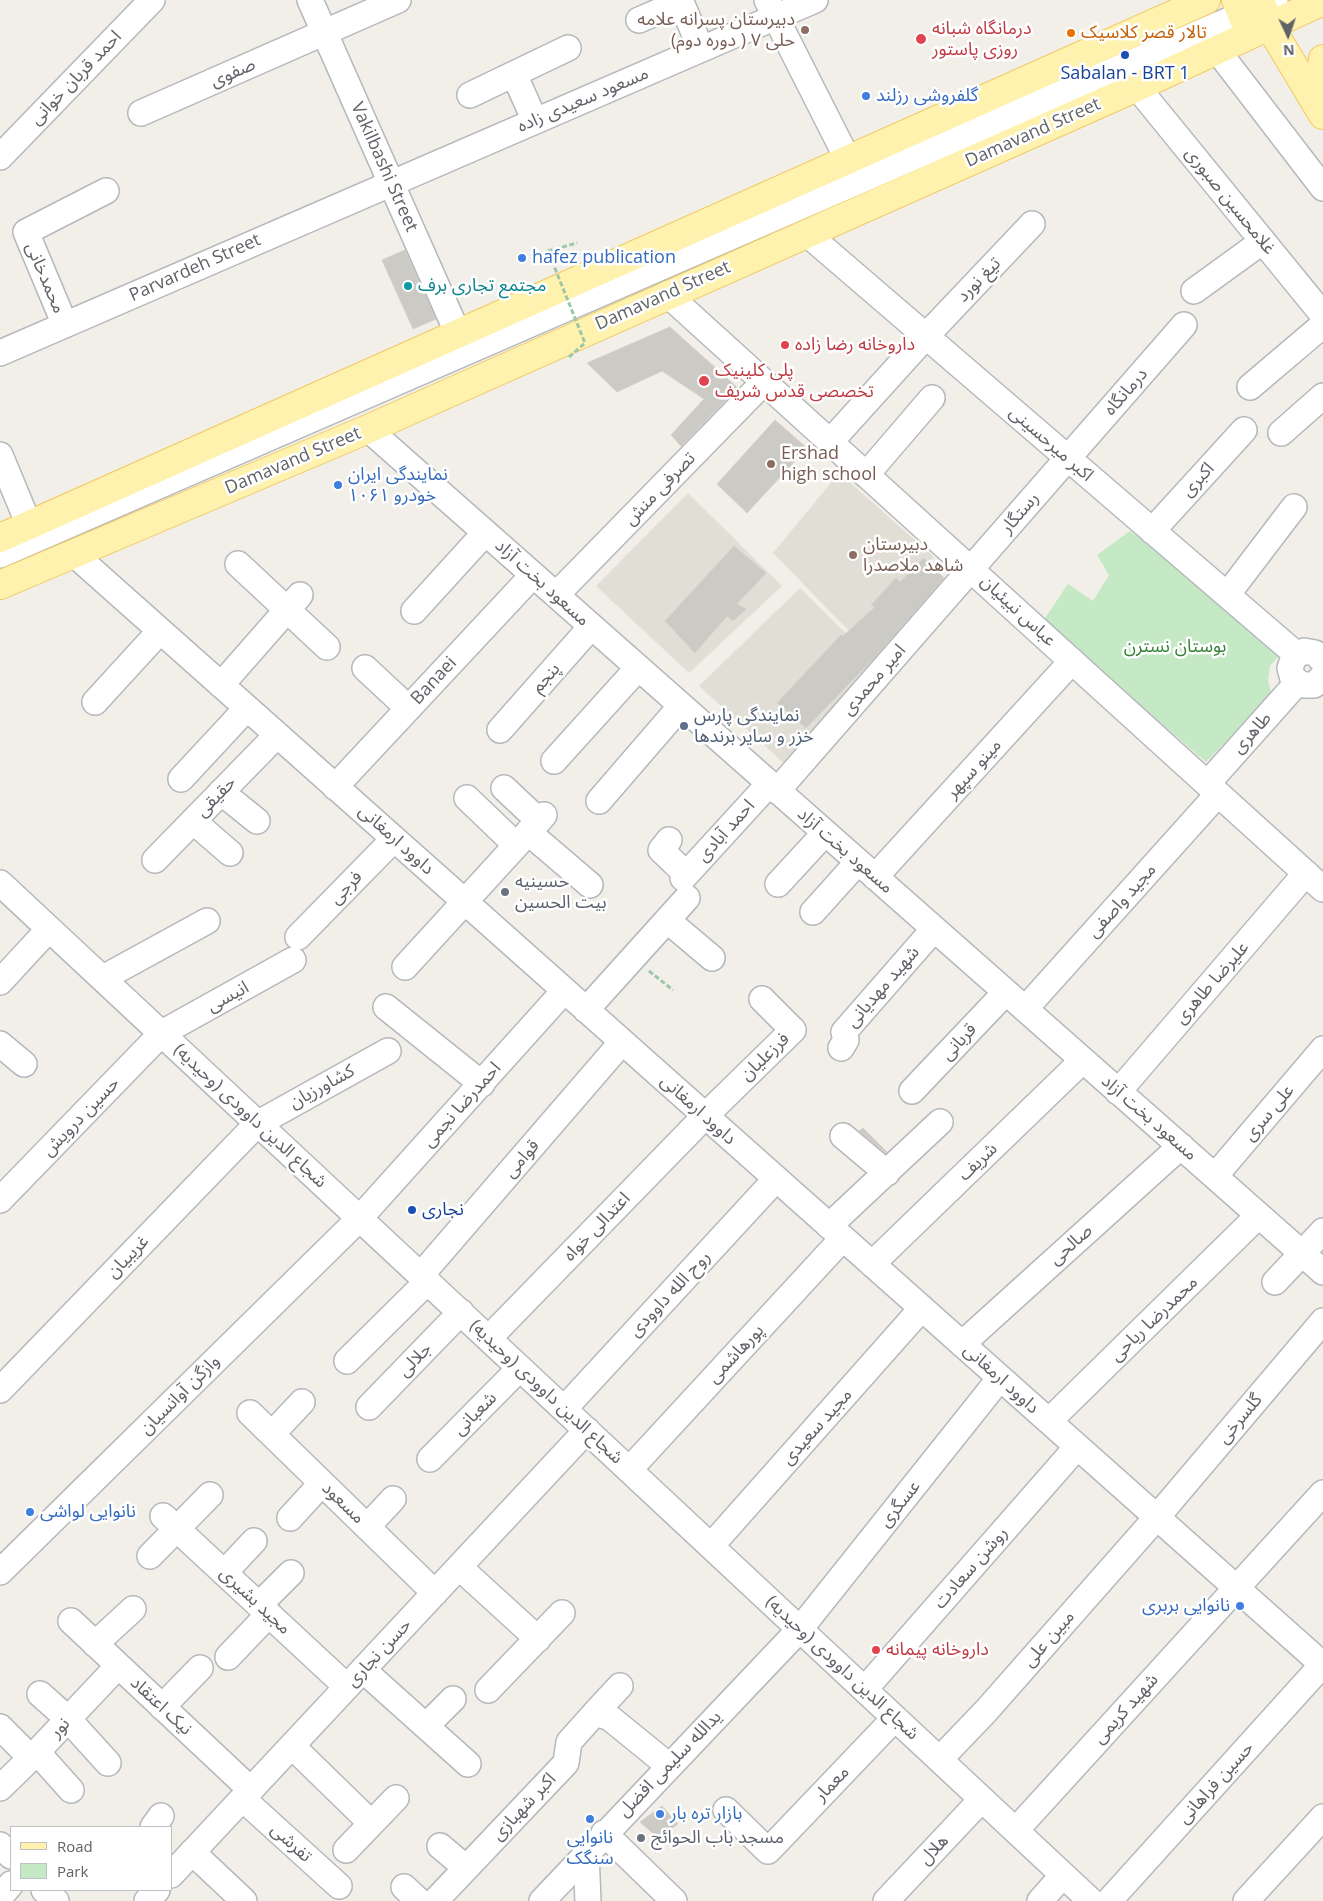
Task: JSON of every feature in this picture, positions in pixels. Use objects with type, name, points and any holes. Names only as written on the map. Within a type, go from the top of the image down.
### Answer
[{"type":"main road","points":[[0,538],[1206,0]]},
{"type":"main road","name":"Damavand Street","points":[[0,585],[368,429],[667,294],[1137,87],[1217,50],[1252,9],[1323,1]]},
{"type":"main road","points":[[1252,9],[1323,115]]},
{"type":"main road","points":[[1323,59],[1321,73],[1323,90]]},
{"type":"street","name":"احمد قربان خوانی","points":[[0,157],[152,0]]},
{"type":"street","name":"Vakilbashi Street","points":[[310,0],[458,334]]},
{"type":"street","name":"صفوی","points":[[141,113],[398,0]]},
{"type":"street","name":"مسعود سعیدی زاده","points":[[391,183],[701,49],[771,9],[815,0]]},
{"type":"street","points":[[639,20],[681,2],[701,49]]},
{"type":"street","points":[[771,9],[848,160]]},
{"type":"street","points":[[0,546],[1252,9]]},
{"type":"street","points":[[0,555],[1252,9]]},
{"type":"street","points":[[470,95],[568,48]]},
{"type":"street","points":[[1217,50],[1323,188]]},
{"type":"street","points":[[514,74],[535,121]]},
{"type":"street","name":"غلامحسین صبوری","points":[[1137,87],[1323,315]]},
{"type":"street","name":"Parvardeh Street","points":[[0,353],[391,183]]},
{"type":"street","name":"محمدخانی","points":[[65,325],[26,232],[106,191]]},
{"type":"street","name":"تیغ نورد","points":[[830,442],[926,336],[1032,224]]},
{"type":"street","name":"اکبر میرحسینی","points":[[806,233],[1227,595],[1319,666]]},
{"type":"street","points":[[1194,291],[1263,241]]},
{"type":"street","name":"عباس نبیئیان","points":[[667,294],[1315,881]]},
{"type":"street","name":"درمانگاه","points":[[1068,458],[1184,325]]},
{"type":"street","points":[[1250,387],[1323,325]]},
{"type":"street","name":"تصرفی منش","points":[[556,595],[764,382]]},
{"type":"street","points":[[1282,433],[1323,396]]},
{"type":"street","points":[[866,475],[932,398]]},
{"type":"street","name":"مسعود بخت آزاد","points":[[368,429],[1258,1216],[1304,1253],[1323,1272]]},
{"type":"street","name":"اکبری","points":[[1152,531],[1244,430]]},
{"type":"street","points":[[0,455],[29,525]]},
{"type":"street","name":"رستگار","points":[[971,568],[1068,458]]},
{"type":"street","points":[[1227,595],[1294,507]]},
{"type":"street","points":[[414,611],[486,533]]},
{"type":"street","name":"داوود ارمغانی","points":[[74,554],[1323,1665]]},
{"type":"street","points":[[238,564],[294,602],[327,647]]},
{"type":"street","name":"امیر محمدی","points":[[773,787],[971,568]]},
{"type":"street","name":"Banaei","points":[[335,787],[533,575]]},
{"type":"street","points":[[221,685],[294,602]]},
{"type":"street","name":"پنجم","points":[[500,730],[591,627]]},
{"type":"street","points":[[95,702],[160,631]]},
{"type":"street","name":"مینو سپهر","points":[[813,912],[867,869],[1072,661]]},
{"type":"street","name":"طاهری","points":[[1213,789],[1297,683],[1308,686],[1319,666]]},
{"type":"street","points":[[365,668],[408,708]]},
{"type":"street","points":[[554,761],[638,668]]},
{"type":"street","points":[[599,801],[681,706]]},
{"type":"street","points":[[182,779],[247,708]]},
{"type":"street","name":"حقیقی","points":[[155,860],[277,735]]},
{"type":"street","name":"احمد آبادی","points":[[586,1010],[667,920],[685,883],[773,787]]},
{"type":"street","points":[[504,788],[532,828],[590,884]]},
{"type":"street","name":"مجید واصفی","points":[[1025,1008],[1213,789]]},
{"type":"street","points":[[221,792],[257,821]]},
{"type":"street","points":[[467,798],[532,828]]},
{"type":"street","points":[[193,821],[230,853]]},
{"type":"street","points":[[405,967],[532,828]]},
{"type":"street","points":[[778,884],[825,832]]},
{"type":"street","name":"فرجی","points":[[296,949],[394,839]]},
{"type":"street","points":[[669,840],[661,850],[685,883]]},
{"type":"street","name":"علیرضا طاهری","points":[[1118,1092],[1315,881]]},
{"type":"street","name":"شجاع الدین داوودی (وحیدیه)","points":[[0,883],[1091,1901]]},
{"type":"street","points":[[667,920],[712,958]]},
{"type":"street","points":[[103,978],[207,921]]},
{"type":"street","points":[[0,982],[49,929]]},
{"type":"street","name":"شهید مهدیانی","points":[[841,1048],[846,1040],[844,1032],[934,929]]},
{"type":"street","name":"انیسی","points":[[162,1034],[296,949]]},
{"type":"street","name":"احمدرضا نجمی","points":[[359,1219],[564,991]]},
{"type":"street","name":"قربانی","points":[[912,1092],[1006,992]]},
{"type":"street","name":"فرزعلیان","points":[[705,1116],[793,1030],[762,999]]},
{"type":"street","points":[[386,1007],[482,1084]]},
{"type":"street","name":"حسین درویش","points":[[0,1200],[162,1034]]},
{"type":"street","name":"قوامی","points":[[347,1361],[424,1278],[622,1042]]},
{"type":"street","points":[[0,1044],[24,1064]]},
{"type":"street","name":"علی سری","points":[[1215,1176],[1323,1049]]},
{"type":"street","name":"کشاورزیان","points":[[257,1124],[388,1051]]},
{"type":"street","name":"شریف","points":[[872,1264],[1083,1060]]},
{"type":"street","name":"اعتدالی خواه","points":[[489,1338],[705,1116]]},
{"type":"street","name":"پورهاشمی","points":[[630,1470],[887,1173],[940,1122]]},
{"type":"street","name":"غریبیان","points":[[0,1390],[257,1124]]},
{"type":"street","points":[[843,1136],[887,1173]]},
{"type":"street","name":"صالحی","points":[[962,1344],[1181,1146]]},
{"type":"street","name":"روح الله داوودی","points":[[564,1408],[776,1178]]},
{"type":"street","name":"محمدرضا ریاحی","points":[[1049,1421],[1258,1216]]},
{"type":"street","name":"وازگن آوانسیان","points":[[0,1572],[359,1219]]},
{"type":"street","points":[[1275,1282],[1323,1231]]},
{"type":"street","name":"مجید سعیدی","points":[[711,1546],[922,1308]]},
{"type":"street","name":"جلالی","points":[[370,1407],[461,1312]]},
{"type":"street","name":"گلسرخی","points":[[1157,1517],[1323,1321]]},
{"type":"street","name":"شعبانی","points":[[430,1459],[520,1368]]},
{"type":"street","name":"عسگری","points":[[800,1629],[1000,1378]]},
{"type":"street","points":[[272,1434],[302,1402]]},
{"type":"street","name":"مسعود","points":[[250,1413],[435,1593]]},
{"type":"street","name":"حسن نجاری","points":[[180,1859],[247,1794],[587,1430]]},
{"type":"street","name":"روشن سعادت","points":[[865,1689],[1077,1447]]},
{"type":"street","points":[[290,1518],[322,1483]]},
{"type":"street","name":"شهید کریمی","points":[[1016,1830],[1323,1493]]},
{"type":"street","points":[[150,1556],[170,1522],[210,1495]]},
{"type":"street","points":[[367,1526],[393,1498]]},
{"type":"street","name":"مبین علی","points":[[940,1759],[986,1711],[1157,1517]]},
{"type":"street","name":"مجید بشیری","points":[[170,1522],[264,1609],[355,1678],[426,1726],[468,1764]]},
{"type":"street","points":[[224,1572],[254,1541]]},
{"type":"street","points":[[459,1568],[538,1639]]},
{"type":"street","points":[[228,1657],[291,1573]]},
{"type":"street","points":[[95,1644],[133,1610]]},
{"type":"street","points":[[488,1690],[562,1613]]},
{"type":"street","name":"نیک اعتقاد","points":[[71,1621],[162,1707],[247,1794]]},
{"type":"street","name":"یدالله سلیمی افضل","points":[[542,1901],[604,1833],[800,1629]]},
{"type":"street","name":"حسین فراهانی","points":[[1109,1901],[1323,1665]]},
{"type":"street","name":"نور","points":[[0,1788],[118,1666]]},
{"type":"street","points":[[162,1707],[200,1668]]},
{"type":"street","name":"اکبر شهبازی","points":[[435,1901],[566,1762],[569,1742],[599,1714],[620,1686]]},
{"type":"street","points":[[40,1694],[68,1719],[108,1763]]},
{"type":"street","points":[[426,1726],[453,1699]]},
{"type":"street","points":[[599,1714],[669,1766]]},
{"type":"street","name":"معمار","points":[[726,1810],[768,1851],[895,1718]]},
{"type":"street","points":[[0,1727],[34,1755],[71,1790]]},
{"type":"street","points":[[292,1746],[372,1823]]},
{"type":"street","name":"تفرشی","points":[[247,1794],[339,1886]]},
{"type":"street","points":[[346,1850],[396,1798]]},
{"type":"street","name":"هلال","points":[[886,1901],[982,1799]]},
{"type":"street","points":[[1246,1901],[1323,1817]]},
{"type":"street","points":[[604,1833],[674,1901]]},
{"type":"street","points":[[0,1845],[10,1855]]},
{"type":"street","points":[[440,1846],[466,1868]]},
{"type":"street","points":[[586,1853],[588,1901]]},
{"type":"street","points":[[180,1859],[243,1901]]},
{"type":"street","points":[[1040,1901],[1063,1875]]},
{"type":"street","points":[[0,1897],[10,1885]]},
{"type":"street","points":[[45,1891],[56,1901]]},
{"type":"path","points":[[569,357],[585,343],[548,252],[576,243]]},
{"type":"path","points":[[633,958],[673,990]]},
{"type":"shaded area","name":"دبیرستان شاهد ملاصدرا","points":[[839,473],[934,557],[888,610],[857,639],[773,553]]},
{"type":"shaded area","points":[[688,493],[782,586],[689,673],[596,586]]},
{"type":"shaded area","points":[[800,588],[882,669],[784,763],[699,686]]},
{"type":"green space","name":"بوستان نسترن","points":[[1130,531],[1224,601],[1279,656],[1270,666],[1268,681],[1272,695],[1206,762],[1043,621],[1068,584],[1093,601],[1109,575],[1097,555]]},
{"type":"building","name":"مجتمع تجاری برف","points":[[405,250],[436,319],[413,329],[382,260]]},
{"type":"building","name":"پلی کلینیک تخصصی قدس شریف","points":[[670,327],[738,388],[681,446],[671,435],[704,399],[662,371],[617,392],[587,363]]},
{"type":"building","points":[[775,420],[807,448],[747,513],[717,484]]},
{"type":"building","points":[[734,546],[766,573],[737,604],[746,609],[733,621],[727,616],[695,653],[665,621]]},
{"type":"building","points":[[924,558],[944,578],[875,657],[806,728],[777,703],[841,635],[843,636],[875,607],[871,605],[896,578],[900,582]]},
{"type":"building","points":[[863,1128],[887,1152],[886,1153],[859,1131]]},
{"type":"building","name":"بازار تره بار","points":[[662,1806],[678,1824],[658,1838],[640,1822]]},
{"type":"place","name":"دبیرستان پسرانه علامه حلی ۷ ( دوره دوم)","points":[[805,30]]},
{"type":"place","name":"تالار قصر کلاسیک","points":[[1071,33]]},
{"type":"place","name":"درمانگاه شبانه روزی پاستور","points":[[921,39]]},
{"type":"place","name":"Sabalan - BRT 1","points":[[1125,55]]},
{"type":"place","name":"گلفروشی رزلند","points":[[866,96]]},
{"type":"place","name":"hafez publication","points":[[522,258]]},
{"type":"place","name":"مجتمع تجاری برف","points":[[408,286]]},
{"type":"place","name":"داروخانه رضا زاده","points":[[785,345]]},
{"type":"place","name":"پلی کلینیک تخصصی قدس شریف","points":[[704,381]]},
{"type":"place","name":"Ershad high school","points":[[771,464]]},
{"type":"place","name":"نمایندگی ایران خودرو ۱۰۶۱","points":[[338,485]]},
{"type":"place","name":"دبیرستان شاهد ملاصدرا","points":[[853,555]]},
{"type":"place","name":"نمایندگی پارس خزر و سایر برندها","points":[[684,726]]},
{"type":"place","name":"حسینیه بیت الحسین","points":[[505,892]]},
{"type":"place","name":"نجاری","points":[[412,1210]]},
{"type":"place","name":"نانوایی لواشی","points":[[30,1512]]},
{"type":"place","name":"نانوایی بربری","points":[[1240,1606]]},
{"type":"place","name":"داروخانه پیمانه","points":[[876,1650]]},
{"type":"place","name":"بازار تره بار","points":[[660,1814]]},
{"type":"place","name":"نانوایی سنگک","points":[[590,1819]]},
{"type":"place","name":"مسجد باب الحوائج","points":[[641,1838]]}]
